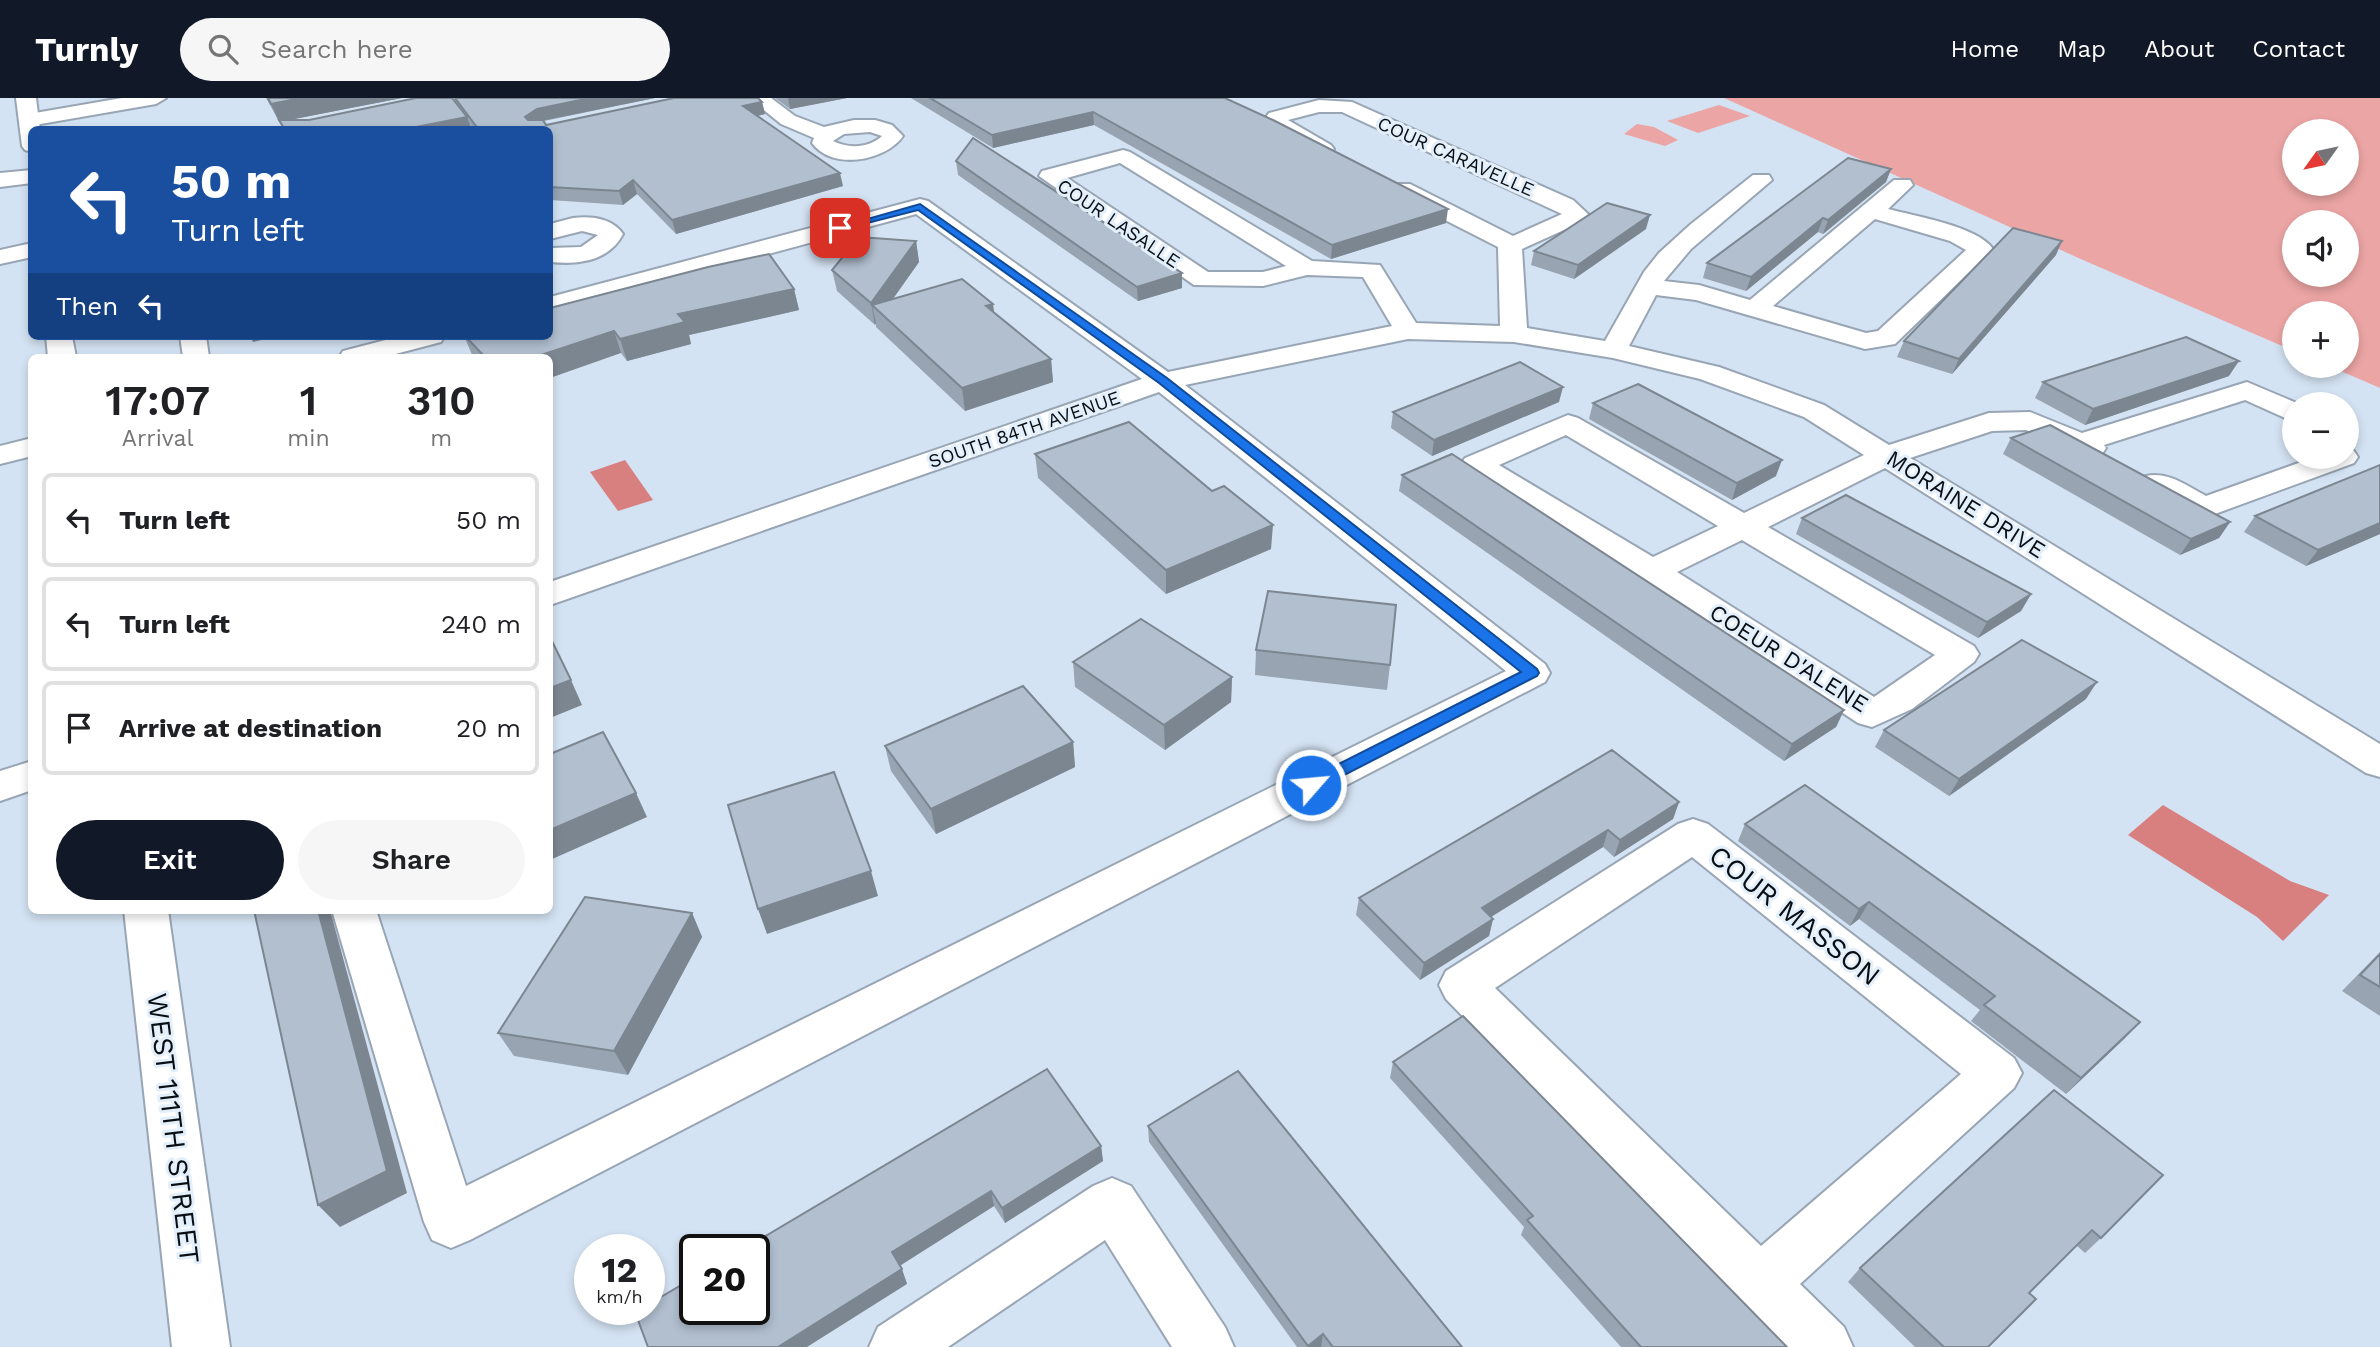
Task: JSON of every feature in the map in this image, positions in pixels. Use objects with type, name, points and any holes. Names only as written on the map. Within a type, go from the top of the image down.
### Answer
[{"type":"street","points":[[28,128],[24,111],[156,98]]},
{"type":"street","points":[[759,98],[788,120],[825,135]]},
{"type":"street","name":"COUR CARAVELLE","points":[[1338,156],[1280,127],[1276,117],[1319,106],[1345,106],[1565,205],[1578,215],[1510,246]]},
{"type":"street","points":[[1421,159],[1445,151]]},
{"type":"street","name":"COUR LASALLE","points":[[1307,268],[1123,156],[1050,176],[1203,280],[1263,279],[1307,268],[1371,270],[1408,331]]},
{"type":"street","points":[[0,180],[28,176]]},
{"type":"street","points":[[1383,179],[1510,246],[1514,334]]},
{"type":"street","points":[[1613,350],[1654,272],[1761,180]]},
{"type":"street","points":[[1755,308],[1902,185]]},
{"type":"street","points":[[355,914],[451,1222],[1532,673],[1163,381],[920,206],[553,304]]},
{"type":"street","points":[[1648,286],[1699,293],[1865,341],[1886,338],[1982,248],[1968,240],[1871,211]]},
{"type":"street","points":[[553,231],[569,226],[592,225],[611,234],[605,244],[597,249],[572,255],[553,255]]},
{"type":"street","points":[[0,257],[28,251]]},
{"type":"street","name":"SOUTH 84TH AVENUE","points":[[553,593],[1163,381],[1408,331],[1514,334]]},
{"type":"street","name":"MORAINE DRIVE","points":[[1514,334],[1613,350],[1709,373],[1814,411],[2380,763]]},
{"type":"street","points":[[364,354],[417,340]]},
{"type":"street","points":[[2081,443],[2247,390],[2282,407]]},
{"type":"street","points":[[1652,571],[1888,455],[1989,422],[2030,421],[2081,443],[2204,508],[2310,469]]},
{"type":"street","name":"COEUR D'ALENE","points":[[1568,424],[1961,654],[1899,700],[1872,713],[1652,571],[1476,464],[1568,424]]},
{"type":"street","points":[[0,455],[28,448]]},
{"type":"street","points":[[0,786],[28,776]]},
{"type":"street","name":"COUR MASSON","points":[[1760,1283],[1997,1073],[1693,835],[1462,985],[1760,1283],[1824,1347]]},
{"type":"street","name":"WEST 111TH STREET","points":[[147,914],[201,1347]]},
{"type":"street","points":[[898,1347],[1112,1204],[1205,1347]]},
{"type":"shaded area","points":[[1724,98],[2380,98],[2380,388],[2357,378],[2359,378],[2359,301],[2282,301],[2282,346],[2083,260]]},
{"type":"shaded area","points":[[1719,105],[1750,116],[1698,133],[1667,121]]},
{"type":"shaded area","points":[[1637,124],[1654,127],[1678,140],[1665,146],[1624,134]]},
{"type":"shaded area","points":[[625,460],[653,500],[618,511],[590,472]]},
{"type":"shaded area","points":[[2163,805],[2290,881],[2329,895],[2283,941],[2257,917],[2128,835]]},
{"type":"building","points":[[268,98],[301,98],[271,104]]},
{"type":"building","points":[[416,98],[452,98],[467,117],[421,126],[283,126],[279,120],[309,120]]},
{"type":"building","points":[[455,98],[590,98],[537,109],[525,117],[528,120],[543,120],[546,125],[674,98],[758,98],[762,102],[743,106],[840,173],[672,220],[633,180],[619,191],[553,187],[553,126],[476,126]]},
{"type":"building","points":[[930,98],[1225,98],[1448,209],[1332,245],[1093,112],[992,135]]},
{"type":"building","points":[[973,138],[1182,273],[1137,287],[956,161]]},
{"type":"building","points":[[1848,158],[1891,169],[1828,220],[1823,218],[1751,277],[1707,263]]},
{"type":"building","points":[[1607,203],[1650,215],[1578,265],[1534,251]]},
{"type":"building","points":[[2013,228],[2062,241],[1959,359],[1904,341]]},
{"type":"building","points":[[859,237],[916,241],[871,303],[832,270]]},
{"type":"building","points":[[769,254],[794,289],[678,314],[685,322],[620,339],[614,331],[544,354],[482,354],[469,340],[553,340],[553,307]]},
{"type":"building","points":[[962,279],[993,304],[986,306],[1051,359],[962,388],[872,305]]},
{"type":"building","points":[[2186,337],[2239,361],[2093,409],[2043,382]]},
{"type":"building","points":[[1520,362],[1563,387],[1434,440],[1393,412]]},
{"type":"building","points":[[1638,384],[1782,460],[1737,483],[1593,403]]},
{"type":"building","points":[[1129,422],[1212,491],[1224,486],[1273,525],[1166,570],[1035,454]]},
{"type":"building","points":[[2050,425],[2230,522],[2191,539],[2011,438]]},
{"type":"building","points":[[1452,454],[1844,710],[1792,744],[1402,475]]},
{"type":"building","points":[[2380,465],[2380,523],[2318,550],[2255,516]]},
{"type":"building","points":[[1846,495],[2031,594],[1987,622],[1802,518]]},
{"type":"building","points":[[1268,591],[1396,605],[1390,665],[1256,650]]},
{"type":"building","points":[[1141,619],[1232,677],[1164,725],[1073,662]]},
{"type":"building","points":[[2022,640],[2097,682],[1959,779],[1884,730]]},
{"type":"building","points":[[553,643],[571,680],[553,687]]},
{"type":"building","points":[[1023,686],[1073,742],[931,809],[885,746]]},
{"type":"building","points":[[603,732],[636,793],[553,829],[553,753]]},
{"type":"building","points":[[1612,750],[1679,802],[1620,840],[1608,830],[1482,908],[1493,919],[1424,963],[1359,898]]},
{"type":"building","points":[[834,772],[871,871],[758,909],[728,805]]},
{"type":"building","points":[[1805,785],[2140,1022],[2081,1078],[1984,1005],[1995,996],[1869,902],[1859,909],[1745,824]]},
{"type":"building","points":[[585,897],[692,913],[614,1051],[498,1033]]},
{"type":"building","points":[[255,914],[319,914],[387,1171],[318,1205]]},
{"type":"building","points":[[2380,954],[2380,987],[2360,975]]},
{"type":"building","points":[[1463,1016],[1787,1347],[1641,1347],[1527,1220],[1533,1216],[1393,1062]]},
{"type":"building","points":[[1047,1069],[1101,1146],[1002,1208],[991,1191],[892,1252],[902,1269],[778,1347],[648,1347],[640,1325],[665,1325],[665,1295],[679,1286],[679,1325],[770,1325],[769,1234]]},
{"type":"building","points":[[1238,1071],[1462,1347],[1333,1347],[1323,1334],[1308,1346],[1148,1126]]},
{"type":"building","points":[[2054,1090],[2163,1175],[2101,1238],[2092,1230],[2029,1293],[2036,1299],[1988,1347],[1944,1347],[1860,1268]]},
{"type":"route","points":[[840,228],[920,206],[1163,381],[1532,673],[1311,785]]}]
